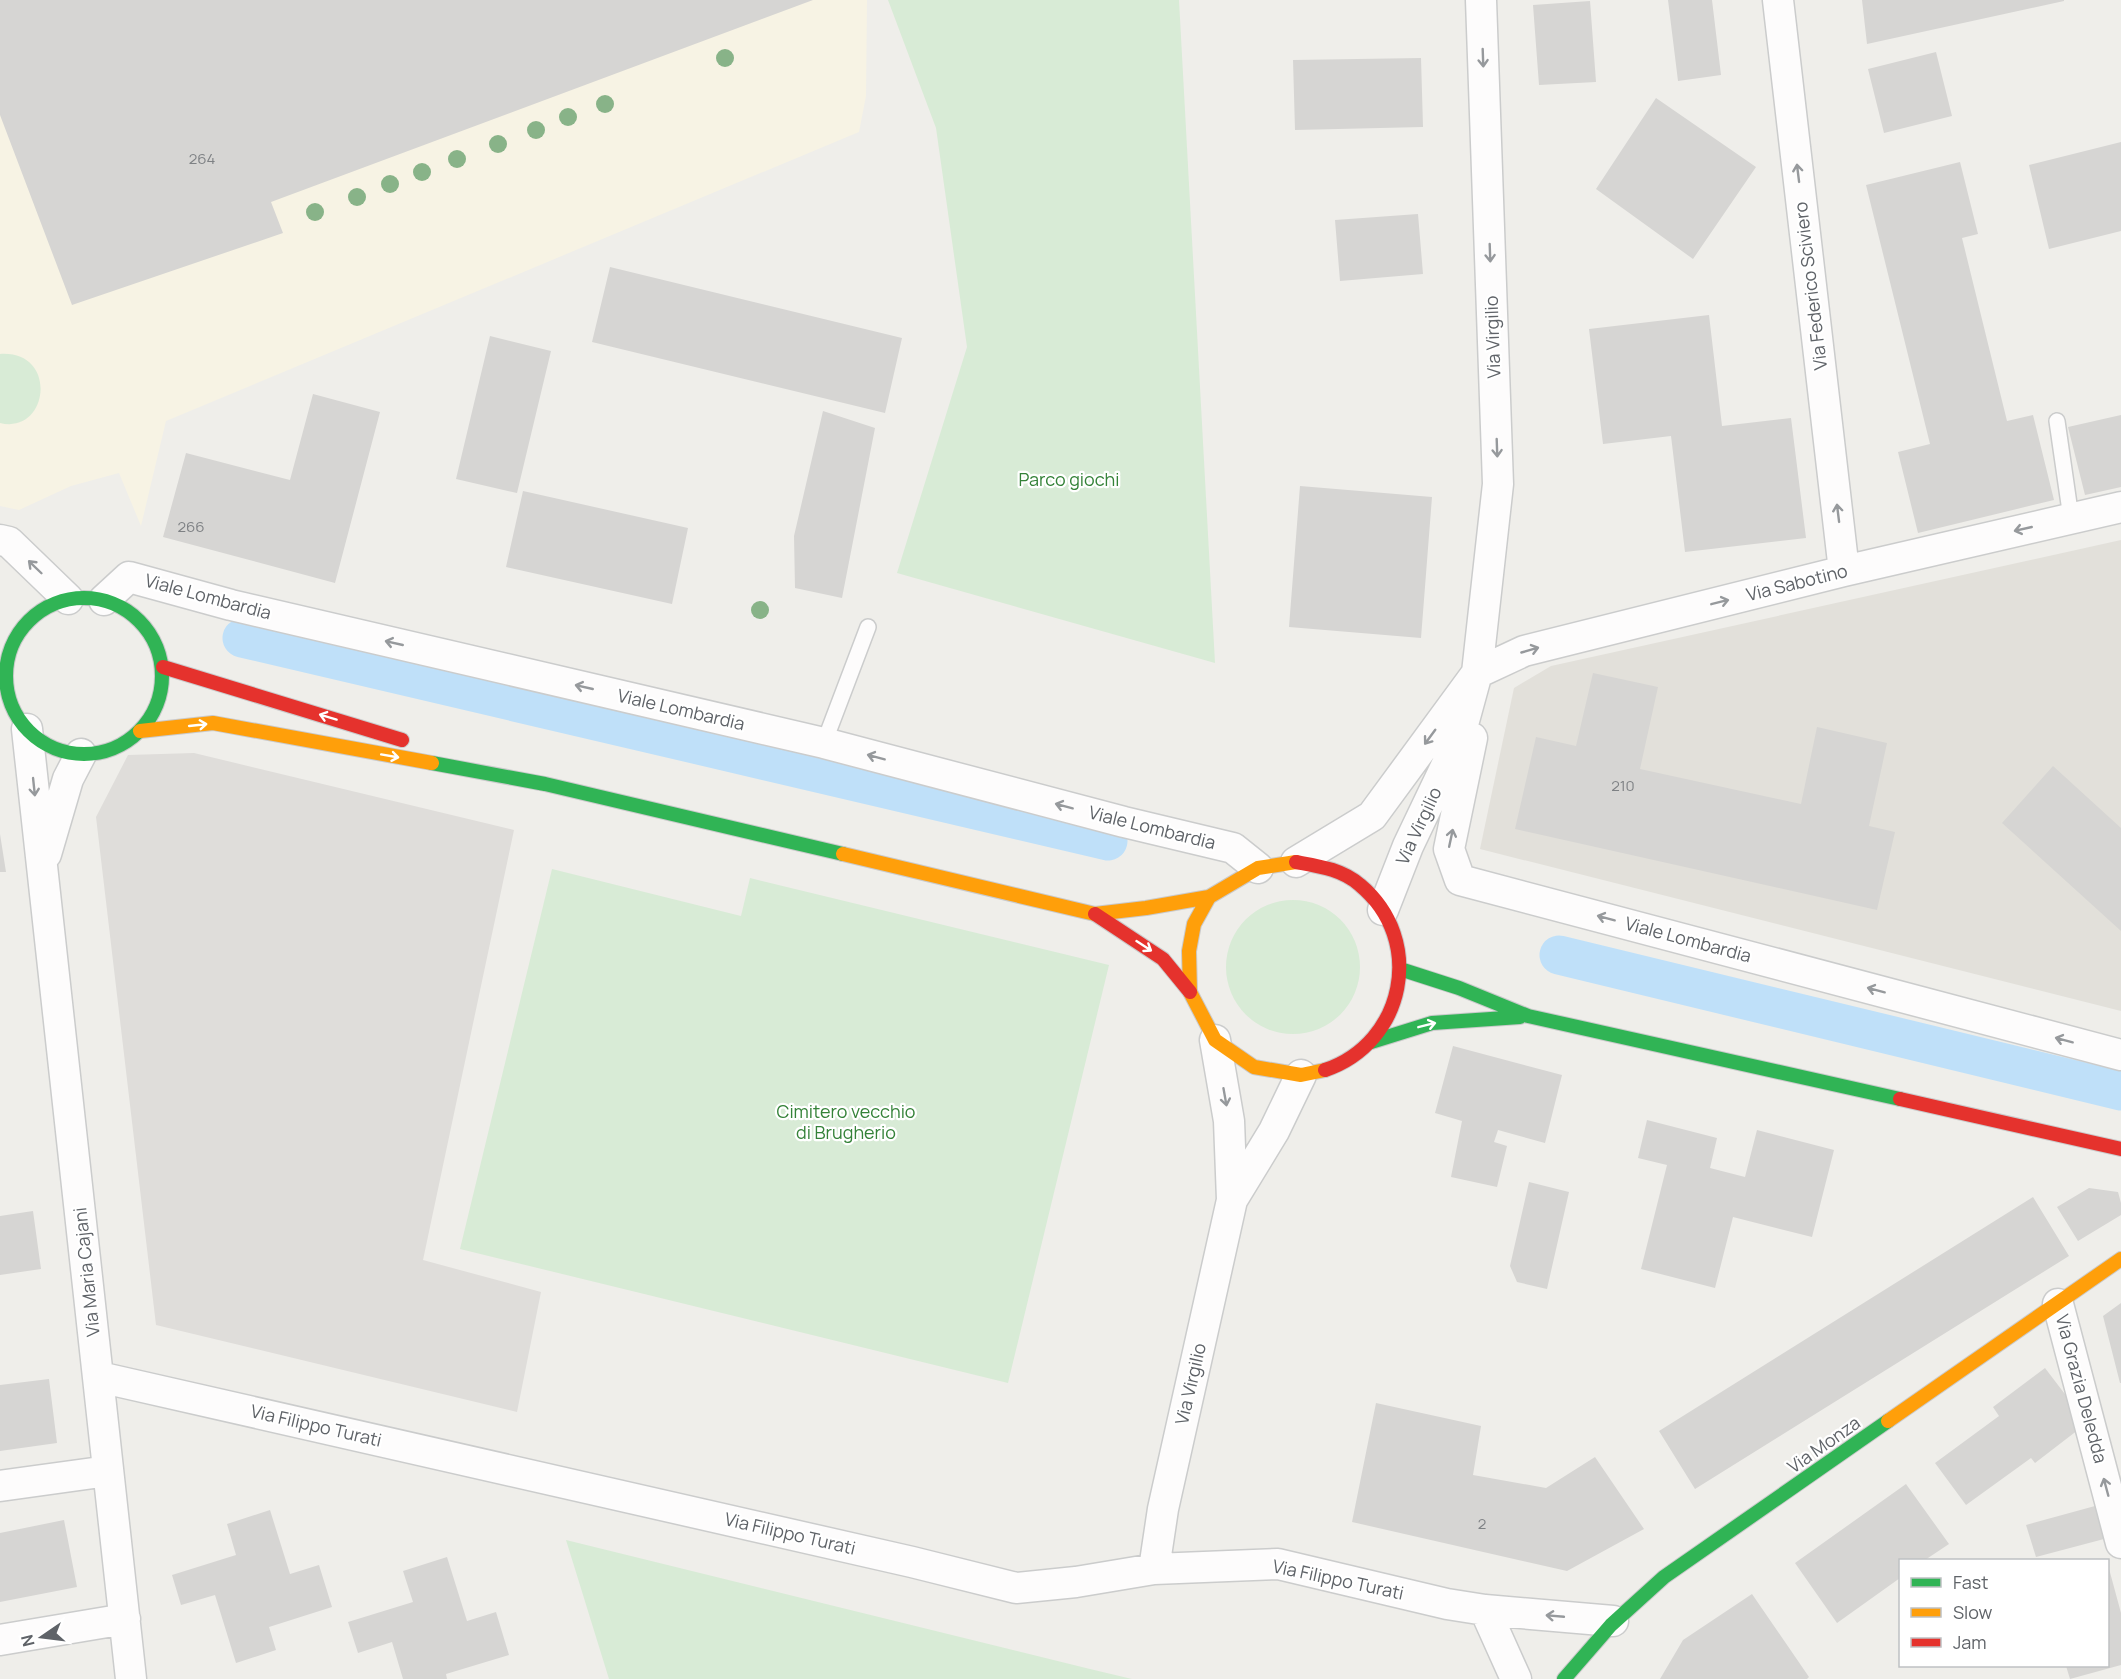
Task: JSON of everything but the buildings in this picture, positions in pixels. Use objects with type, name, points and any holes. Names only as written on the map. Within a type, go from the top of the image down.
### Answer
[{"type":"main road","points":[[68,599],[104,600],[126,609],[144,624],[156,644],[163,667],[159,702],[140,731],[113,749],[81,754],[61,751],[42,742],[27,729],[12,705],[3,677],[9,653],[16,629],[43,609],[68,599]]},
{"type":"main road","points":[[163,667],[544,784]]},
{"type":"main road","points":[[140,731],[213,723],[544,784],[1095,914],[1209,897],[1258,868],[1296,862],[1330,868],[1360,884],[1383,910],[1396,938],[1400,969],[1397,995],[1387,1020],[1371,1042],[1351,1059],[1327,1070],[1300,1075],[1254,1067],[1215,1040],[1190,992],[1163,959],[1095,914]]},
{"type":"main road","points":[[1190,992],[1189,951],[1194,924],[1209,897]]},
{"type":"main road","points":[[1400,969],[1459,988],[1528,1016],[2121,1149]]},
{"type":"main road","points":[[1371,1042],[1432,1023],[1528,1016]]},
{"type":"main road","name":"Via Monza","points":[[1564,1679],[1613,1621],[1664,1577],[2121,1259]]},
{"type":"street","name":"Via Virgilio","points":[[1383,910],[1408,846],[1460,740],[1477,673],[1498,484],[1481,0]]},
{"type":"street","name":"Via Federico Sciviero","points":[[1778,0],[1844,571]]},
{"type":"street","name":"Via Sabotino","points":[[1477,673],[1524,651],[1844,571],[2121,507]]},
{"type":"street","points":[[0,540],[9,542],[68,599]]},
{"type":"street","name":"Viale Lombardia","points":[[104,600],[129,577],[243,608],[824,743],[1124,822],[1233,848],[1258,868]]},
{"type":"street","name":"Via Virgilio","points":[[1296,862],[1372,816],[1477,673]]},
{"type":"street","name":"Viale Lombardia","points":[[1477,673],[1476,721],[1449,849],[1460,879],[2121,1055]]},
{"type":"street","name":"Via Maria Cajani","points":[[27,729],[131,1679]]},
{"type":"street","name":"Via Maria Cajani","points":[[43,865],[68,779],[81,754]]},
{"type":"street","name":"Via Virgilio","points":[[1154,1569],[1163,1509],[1232,1200],[1229,1121],[1215,1040]]},
{"type":"street","name":"Via Virgilio","points":[[1232,1200],[1274,1131],[1300,1075]]},
{"type":"street","name":"Via Grazia Deledda","points":[[2058,1304],[2121,1543]]},
{"type":"street","name":"Via Filippo Turati","points":[[99,1377],[1016,1587],[1076,1582],[1154,1569],[1278,1564],[1447,1604],[1485,1610],[1613,1621]]},
{"type":"street","points":[[0,1486],[108,1471]]},
{"type":"street","points":[[1485,1610],[1516,1679]]},
{"type":"street","points":[[0,1640],[125,1618]]},
{"type":"lane","points":[[2057,421],[2071,518]]},
{"type":"lane","points":[[824,743],[868,627]]},
{"type":"shaded area","points":[[0,0],[867,0],[866,96],[859,132],[166,421],[141,526],[119,473],[71,486],[19,510],[0,506]]},
{"type":"shaded area","points":[[2121,540],[2121,1011],[1480,849],[1514,688],[1551,666]]},
{"type":"shaded area","points":[[194,753],[514,830],[423,1260],[541,1292],[517,1412],[156,1325],[96,817],[128,755]]},
{"type":"green space","name":"Parco giochi","points":[[888,0],[1179,0],[1215,663],[897,573],[967,347],[936,128]]},
{"type":"green space","points":[[0,354],[19,356],[32,365],[39,377],[40,392],[37,405],[29,417],[16,423],[0,423]]},
{"type":"green space","name":"Cimitero vecchio di Brugherio","points":[[552,869],[741,916],[750,878],[1109,965],[1008,1383],[460,1249]]},
{"type":"green space","points":[[1293,900],[1319,905],[1340,920],[1355,941],[1360,967],[1355,993],[1340,1014],[1319,1029],[1293,1034],[1267,1029],[1246,1014],[1231,993],[1226,967],[1231,941],[1246,920],[1267,905]]},
{"type":"green space","points":[[566,1540],[1090,1669],[1132,1679],[609,1679]]},
{"type":"waterway","points":[[242,638],[1108,841]]},
{"type":"waterway","points":[[1559,955],[2121,1091]]},
{"type":"traffic: fast","points":[[84,598],[114,604],[139,621],[156,646],[162,676],[156,706],[139,731],[114,748],[84,754],[54,748],[29,731],[12,706],[6,676],[12,646],[29,621],[54,604],[84,598]]},
{"type":"traffic: fast","points":[[432,763],[545,784],[843,854]]},
{"type":"traffic: fast","points":[[1400,969],[1459,988],[1528,1016],[1900,1099]]},
{"type":"traffic: fast","points":[[1371,1042],[1432,1023],[1520,1017]]},
{"type":"traffic: fast","points":[[1564,1679],[1611,1625],[1664,1577],[1888,1421]]},
{"type":"traffic: slow","points":[[140,731],[213,723],[432,763]]},
{"type":"traffic: slow","points":[[843,854],[1095,914],[1209,897]]},
{"type":"traffic: slow","points":[[1296,862],[1258,868],[1209,897],[1194,924],[1189,951],[1190,992],[1215,1040],[1254,1067],[1301,1075],[1325,1070]]},
{"type":"traffic: slow","points":[[1888,1421],[2121,1259]]},
{"type":"traffic: jam","points":[[163,667],[402,740]]},
{"type":"traffic: jam","points":[[1296,862],[1338,872],[1360,885],[1381,908],[1394,933],[1399,961],[1397,988],[1389,1014],[1374,1037],[1352,1057],[1325,1070]]},
{"type":"traffic: jam","points":[[1095,914],[1163,959],[1190,992]]},
{"type":"traffic: jam","points":[[1900,1099],[2121,1149]]}]
